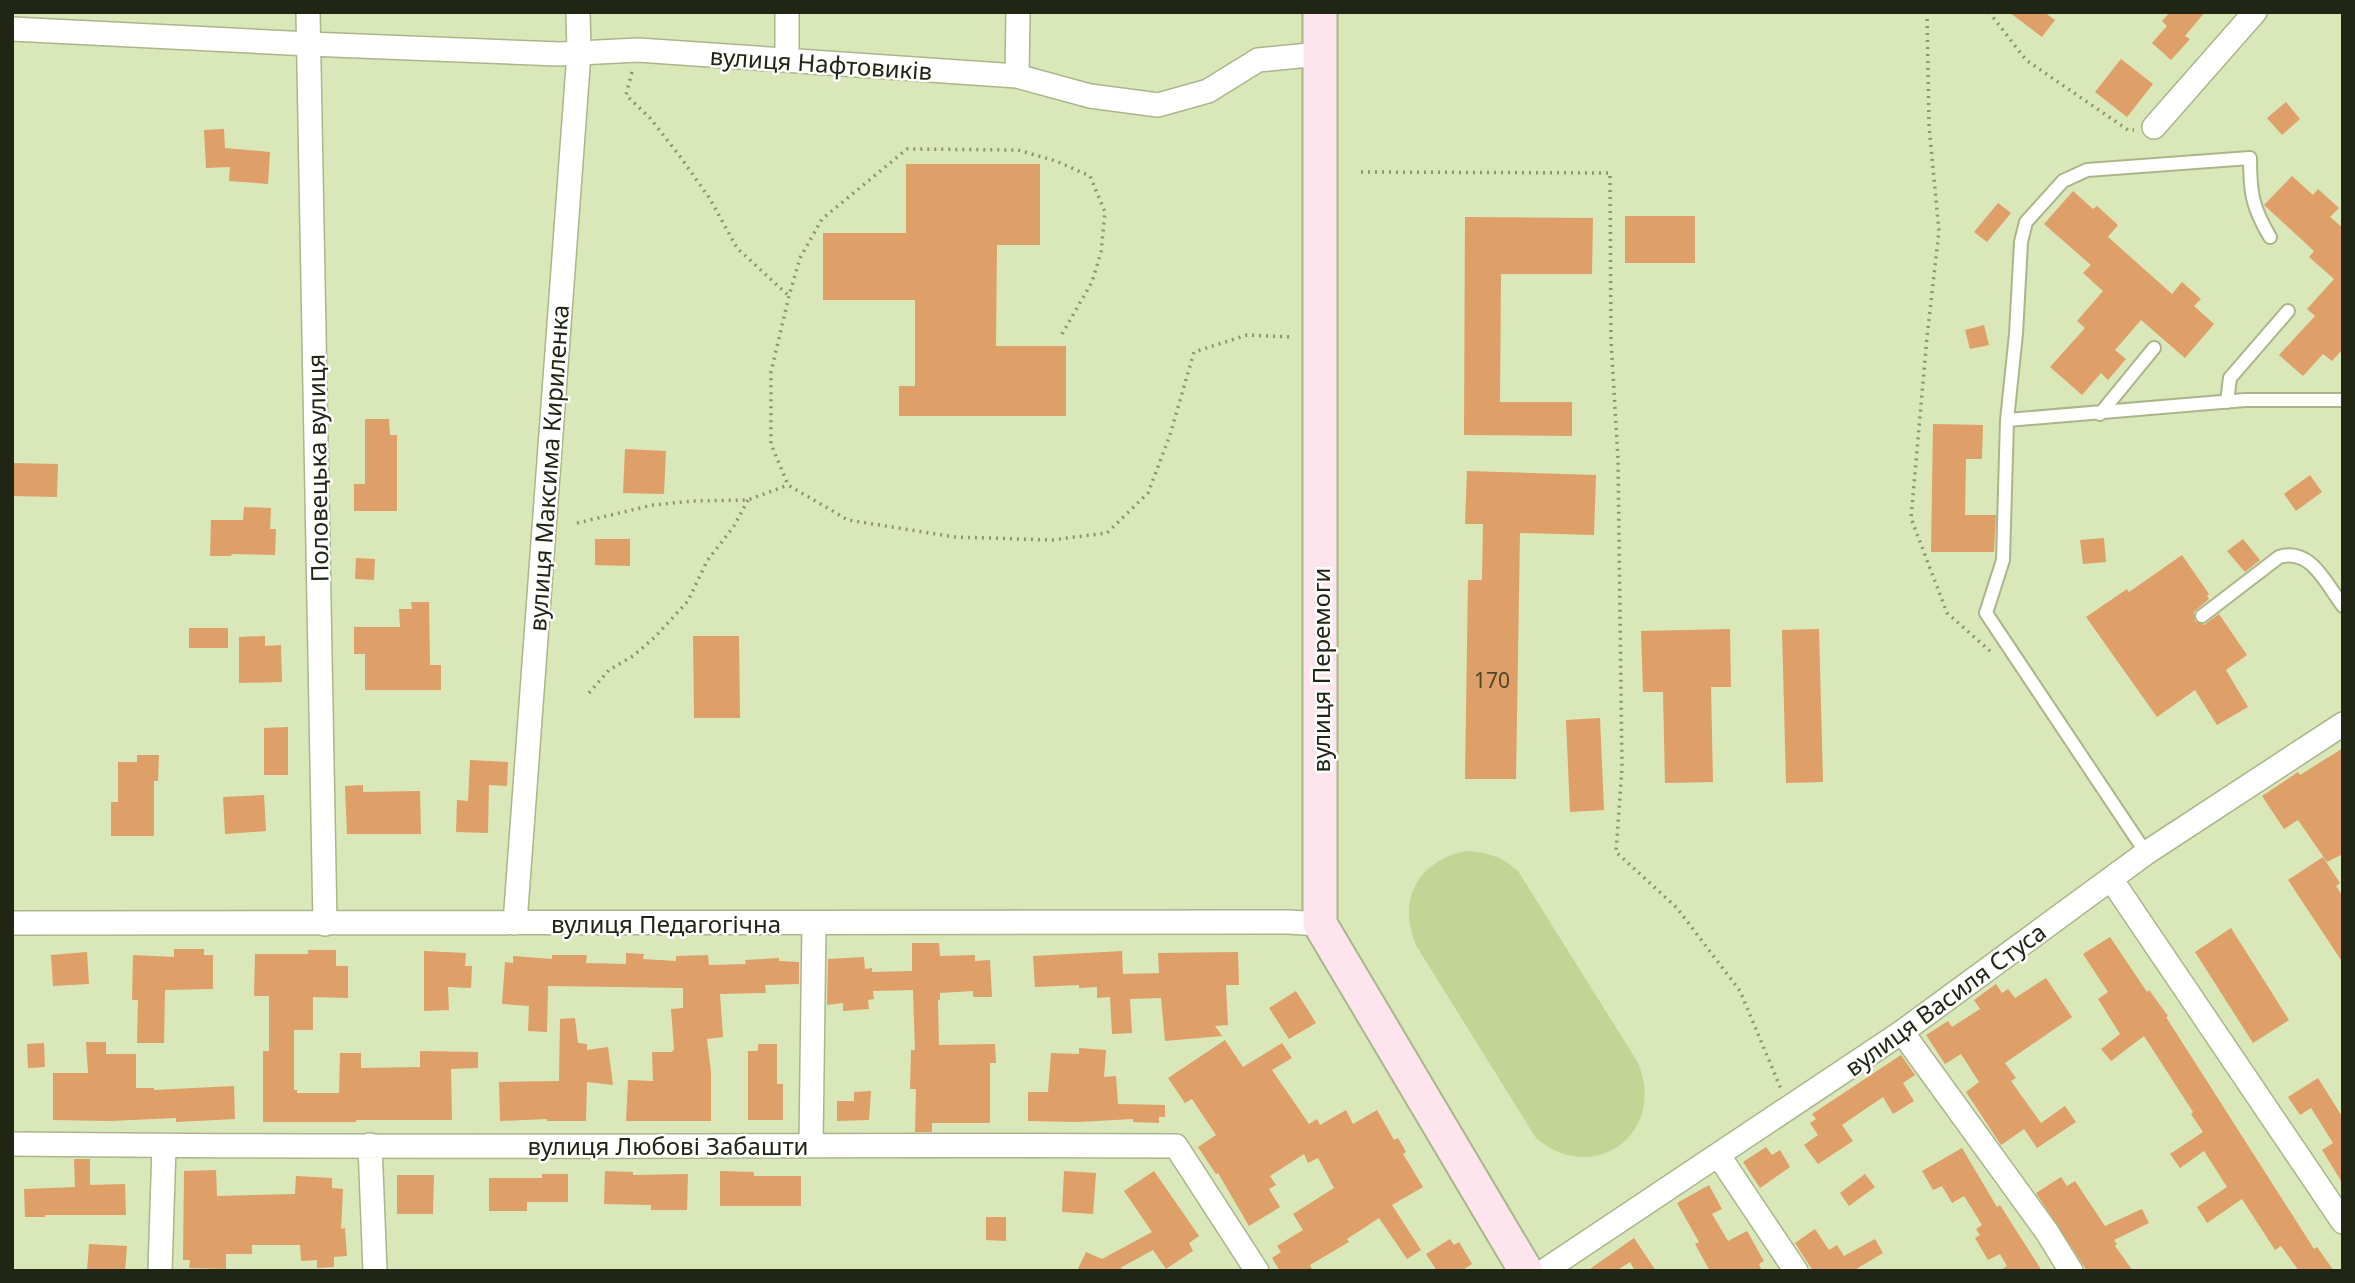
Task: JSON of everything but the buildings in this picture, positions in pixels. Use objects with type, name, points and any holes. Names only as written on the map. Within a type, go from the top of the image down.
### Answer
[{"type":"street","name":"Половецька вулиця","points":[[308,12],[325,924]]},
{"type":"street","name":"вулиця Максима Кириленка","points":[[515,923],[579,53],[578,12]]},
{"type":"street","points":[[787,12],[787,60]]},
{"type":"street","points":[[1017,76],[1018,12]]},
{"type":"street","name":"вулиця Перемоги","points":[[1320,12],[1320,924]]},
{"type":"street","points":[[2154,127],[2255,12]]},
{"type":"street","name":"вулиця Нафтовиків","points":[[12,29],[559,54],[638,50],[1017,76],[1090,96],[1157,105],[1208,91],[1258,60],[1319,54]]},
{"type":"street","name":"вулиця Василя Стуса","points":[[1544,1271],[1902,1032],[2146,853],[2343,724]]},
{"type":"street","points":[[2111,879],[2343,1222]]},
{"type":"street","name":"вулиця Педагогічна","points":[[12,923],[1320,924]]},
{"type":"street","points":[[811,1144],[814,923]]},
{"type":"street","points":[[1320,924],[1526,1271]]},
{"type":"street","points":[[1902,1032],[2048,1233],[2071,1271]]},
{"type":"street","name":"вулиця Любові Забашти","points":[[12,1144],[1176,1146],[1257,1271]]},
{"type":"street","points":[[370,1145],[374,1271]]},
{"type":"street","points":[[160,1271],[164,1146]]},
{"type":"street","points":[[1719,1156],[1796,1271]]},
{"type":"lane","points":[[2146,853],[1986,613],[2003,561],[2007,420],[2016,334],[2021,242],[2026,222],[2063,181],[2087,170],[2250,158],[2250,188],[2256,215],[2270,237]]},
{"type":"lane","points":[[2227,402],[2230,378],[2288,311]]},
{"type":"lane","points":[[2100,414],[2154,348]]},
{"type":"lane","points":[[2007,420],[2227,402],[2343,400]]},
{"type":"lane","points":[[2202,616],[2279,556],[2289,554],[2301,555],[2311,563],[2343,606]]},
{"type":"path","points":[[1927,12],[1929,126],[1939,231],[1911,518],[1947,613],[1993,653],[2014,654]]},
{"type":"path","points":[[1989,12],[2026,60],[2080,98],[2128,130],[2154,127]]},
{"type":"path","points":[[638,50],[626,95],[650,118],[679,155],[710,199],[737,248],[789,296]]},
{"type":"path","points":[[1062,334],[1092,282],[1101,252],[1105,212],[1090,176],[1056,161],[1018,150],[907,149],[822,219],[800,258],[771,372],[771,444],[788,485],[848,520],[955,537],[1052,540],[1107,533],[1148,494],[1170,435],[1194,352],[1247,335],[1319,338]]},
{"type":"path","points":[[1361,172],[1610,173],[1611,340],[1618,459],[1622,768],[1616,852],[1677,908],[1740,991],[1779,1082],[1787,1110]]},
{"type":"path","points":[[577,523],[653,505],[748,500],[788,485]]},
{"type":"path","points":[[589,693],[609,670],[633,656],[655,638],[688,601],[707,561],[734,526],[748,500]]},
{"type":"green space","points":[[1466,851],[1494,856],[1518,871],[1637,1061],[1644,1086],[1643,1110],[1635,1129],[1621,1145],[1602,1154],[1581,1157],[1559,1152],[1536,1138],[1417,947],[1409,914],[1410,899],[1415,886],[1423,874],[1435,864]]}]
